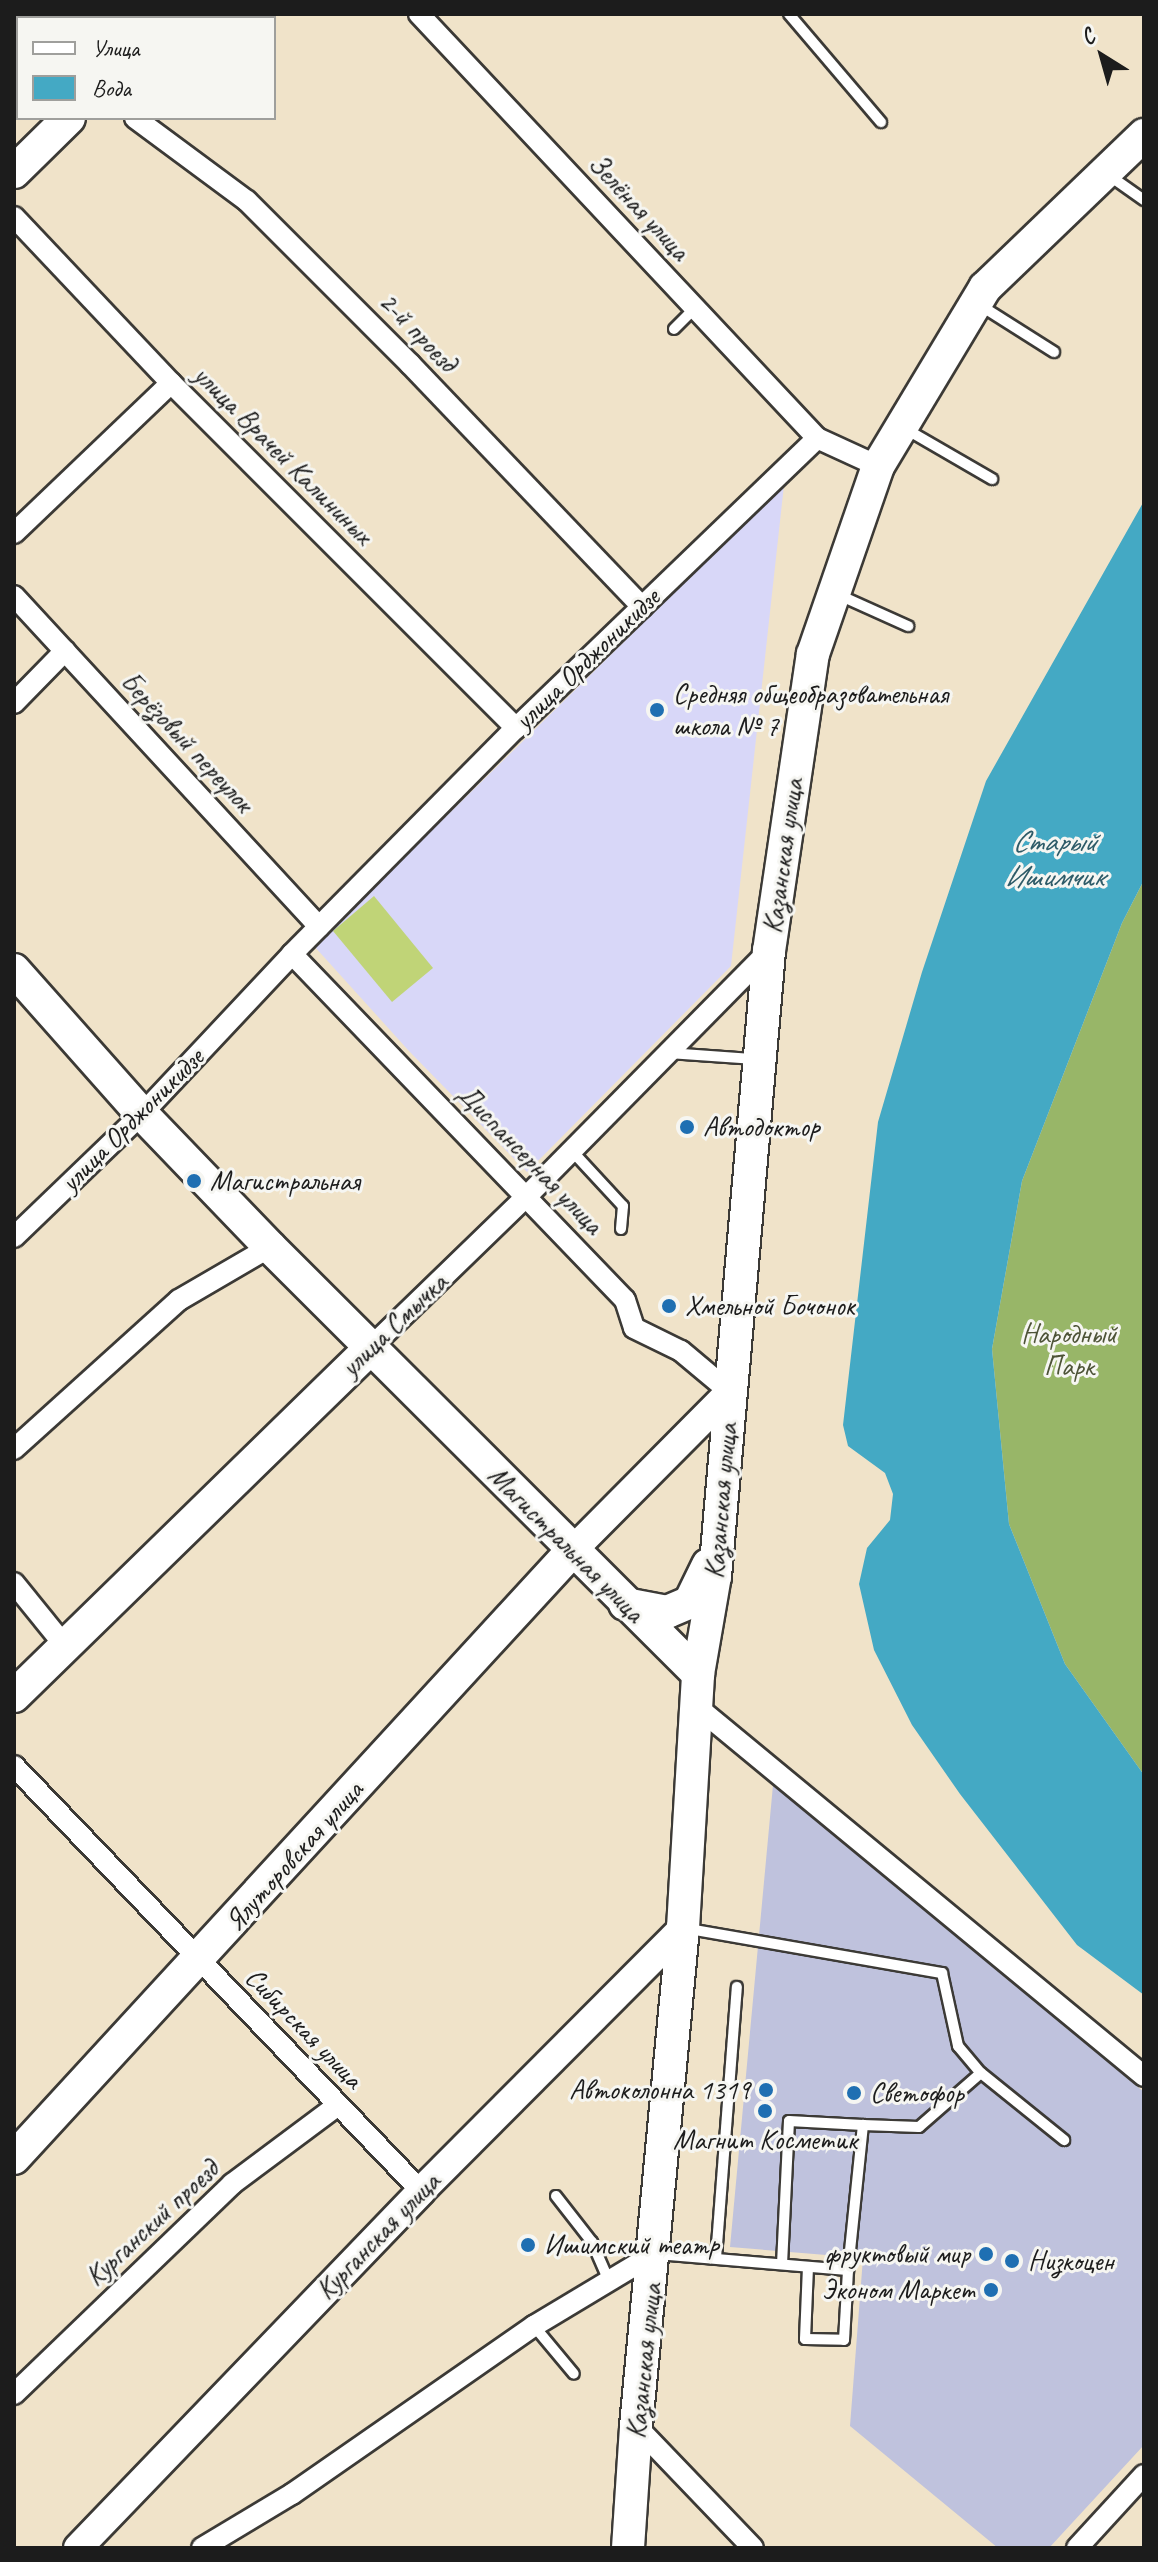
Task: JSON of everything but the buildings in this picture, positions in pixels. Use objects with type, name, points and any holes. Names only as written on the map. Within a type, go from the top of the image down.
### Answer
[{"type":"main road","points":[[14,172],[67,120]]},
{"type":"main road","points":[[878,466],[985,288],[1144,135]]},
{"type":"main road","name":"Казанская улица","points":[[625,2544],[683,1928],[698,1674],[718,1546],[769,951],[813,654],[878,466]]},
{"type":"main road","name":"Магистральная улица","points":[[14,970],[213,1198],[270,1247],[698,1674]]},
{"type":"main road","name":"улица Смычка","points":[[14,1696],[370,1348]]},
{"type":"main road","points":[[572,1551],[730,1392]]},
{"type":"main road","points":[[625,1604],[667,1612],[690,1602],[718,1546]]},
{"type":"main road","name":"Ялуторовская улица","points":[[14,2158],[572,1551]]},
{"type":"main road","name":"Курганская улица","points":[[78,2548],[421,2191],[683,1928]]},
{"type":"street","name":"Зелёная улица","points":[[419,14],[817,438]]},
{"type":"street","name":"2-й проезд","points":[[138,120],[247,201],[410,364],[642,607]]},
{"type":"street","name":"улица Врачей Калининых","points":[[14,217],[171,383],[516,728]]},
{"type":"street","points":[[14,533],[171,383]]},
{"type":"street","name":"улица Орджоникидзе","points":[[14,1237],[142,1114],[292,954],[516,728],[817,438]]},
{"type":"street","points":[[817,438],[878,466]]},
{"type":"street","name":"Берёзовый переулок","points":[[14,596],[319,927]]},
{"type":"street","points":[[14,703],[65,651]]},
{"type":"street","name":"улица Смычка","points":[[370,1348],[528,1195],[769,951]]},
{"type":"street","name":"Диспансерная улица","points":[[292,954],[528,1195],[625,1300],[634,1328],[681,1351],[730,1392]]},
{"type":"street","points":[[14,1449],[179,1300],[270,1247]]},
{"type":"street","points":[[14,1583],[65,1646]]},
{"type":"street","points":[[698,1674],[702,1711],[1144,2076]]},
{"type":"street","name":"Сибирская улица","points":[[14,1766],[421,2191]]},
{"type":"street","name":"Курганский проезд","points":[[14,2394],[232,2184],[338,2105]]},
{"type":"street","points":[[202,2548],[292,2494],[534,2326],[654,2254]]},
{"type":"street","points":[[636,2426],[753,2548]]},
{"type":"street","points":[[1077,2548],[1144,2475]]},
{"type":"lane","points":[[789,14],[881,122]]},
{"type":"lane","points":[[1105,172],[1144,200]]},
{"type":"lane","points":[[977,303],[1054,352]]},
{"type":"lane","points":[[674,329],[695,308]]},
{"type":"lane","points":[[902,427],[992,479]]},
{"type":"lane","points":[[834,593],[908,626]]},
{"type":"lane","points":[[669,1053],[760,1060]]},
{"type":"lane","points":[[572,1151],[623,1206],[621,1229]]},
{"type":"lane","points":[[683,1928],[942,1973],[958,2046],[981,2073],[1064,2140]]},
{"type":"lane","points":[[716,2258],[737,1987]]},
{"type":"lane","points":[[782,2264],[789,2121],[919,2127],[981,2073]]},
{"type":"lane","points":[[808,2267],[805,2339],[844,2340],[863,2125]]},
{"type":"lane","points":[[556,2196],[592,2242],[609,2281]]},
{"type":"lane","points":[[654,2254],[848,2270]]},
{"type":"lane","points":[[534,2326],[574,2374]]},
{"type":"shaded area","name":"Средняя общеобразовательная школа № 7","points":[[784,485],[731,966],[527,1172],[409,1051],[314,946]]},
{"type":"shaded area","points":[[773,1785],[1144,2092],[1144,2445],[1049,2548],[998,2548],[850,2426],[863,2258],[730,2247]]},
{"type":"green space","name":"Народный Парк","points":[[1144,880],[1144,1775],[1065,1664],[1009,1524],[992,1349],[1022,1181],[1122,923]]},
{"type":"green space","points":[[374,896],[433,968],[392,1002],[333,931]]},
{"type":"water","name":"Старый Ишимчик","points":[[1144,501],[1144,880],[1122,923],[1022,1181],[992,1349],[1009,1524],[1065,1664],[1144,1775],[1144,1995],[1077,1945],[960,1794],[912,1725],[874,1650],[859,1584],[867,1548],[890,1520],[893,1494],[885,1473],[848,1446],[843,1425],[878,1122],[922,972],[986,781]]},
{"type":"place","name":"Средняя общеобразовательная школа № 7","points":[[657,710]]},
{"type":"place","name":"Автодоктор","points":[[687,1127]]},
{"type":"place","name":"Магистральная","points":[[194,1181]]},
{"type":"place","name":"Хмельной Бочонок","points":[[669,1306]]},
{"type":"place","name":"Автоколонна 1319","points":[[766,2090]]},
{"type":"place","name":"Светофор","points":[[854,2093]]},
{"type":"place","name":"Магнит Косметик","points":[[765,2111]]},
{"type":"place","name":"Ишимский театр","points":[[528,2245]]},
{"type":"place","name":"фруктовый мир","points":[[986,2254]]},
{"type":"place","name":"Низкоцен","points":[[1012,2261]]},
{"type":"place","name":"Эконом Маркет","points":[[991,2290]]}]
